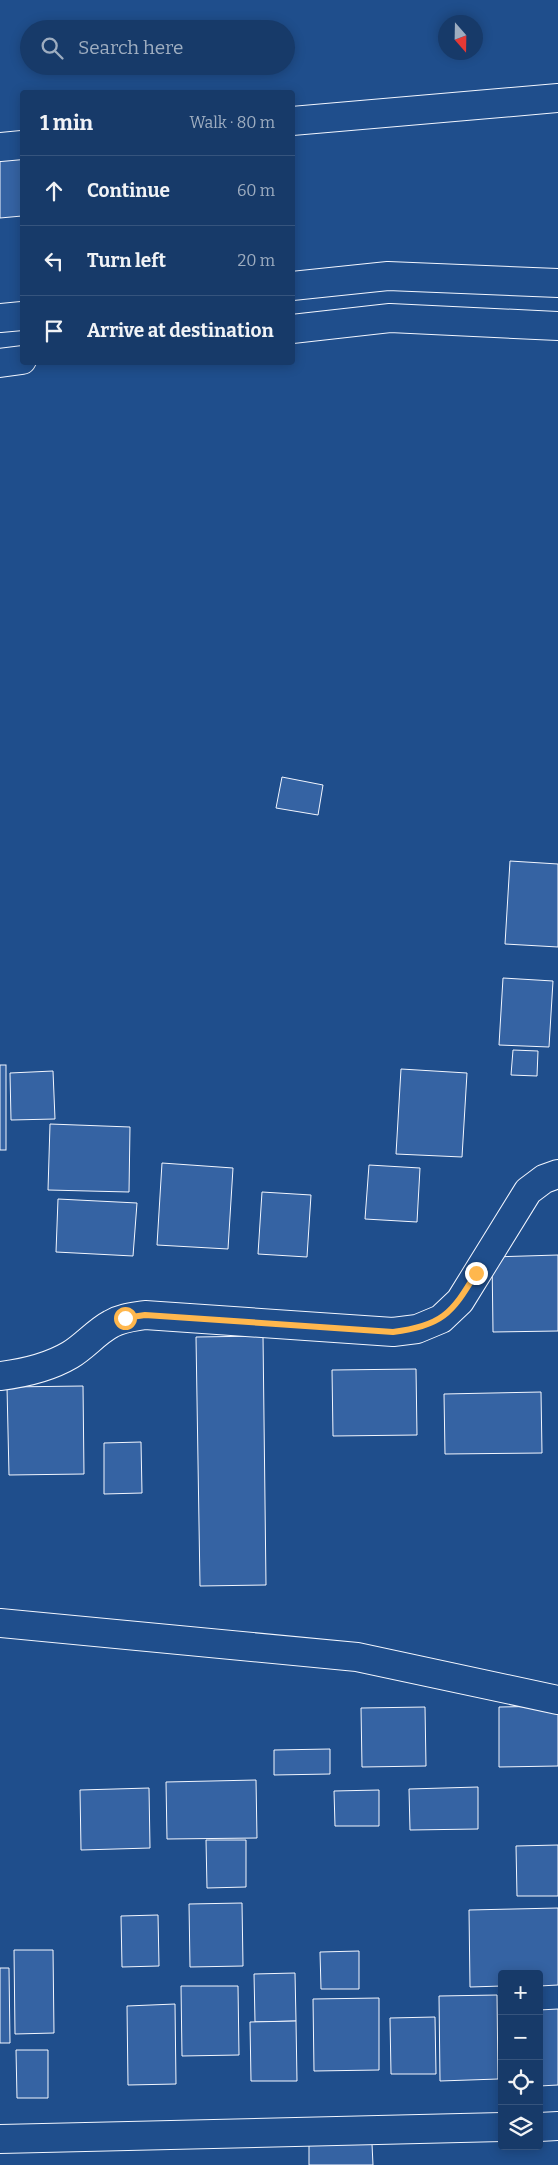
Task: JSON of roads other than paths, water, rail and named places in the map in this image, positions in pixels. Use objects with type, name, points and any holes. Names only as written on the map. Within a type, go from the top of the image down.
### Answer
[{"type":"street","points":[[295,122],[558,98]]},
{"type":"street","points":[[0,146],[20,145]]},
{"type":"street","points":[[295,286],[388,276],[558,283]]},
{"type":"street","points":[[0,318],[20,316]]},
{"type":"street","points":[[295,329],[390,318],[558,326]]},
{"type":"street","points":[[0,363],[20,360]]},
{"type":"street","points":[[0,1376],[25,1373],[51,1364],[72,1354],[110,1324],[125,1318],[145,1315],[393,1332],[418,1329],[440,1320],[460,1301],[528,1191],[544,1179],[558,1174]]},
{"type":"street","points":[[0,1624],[357,1657],[558,1700]]},
{"type":"street","points":[[543,2127],[558,2126]]},
{"type":"street","points":[[0,2139],[498,2128]]}]
